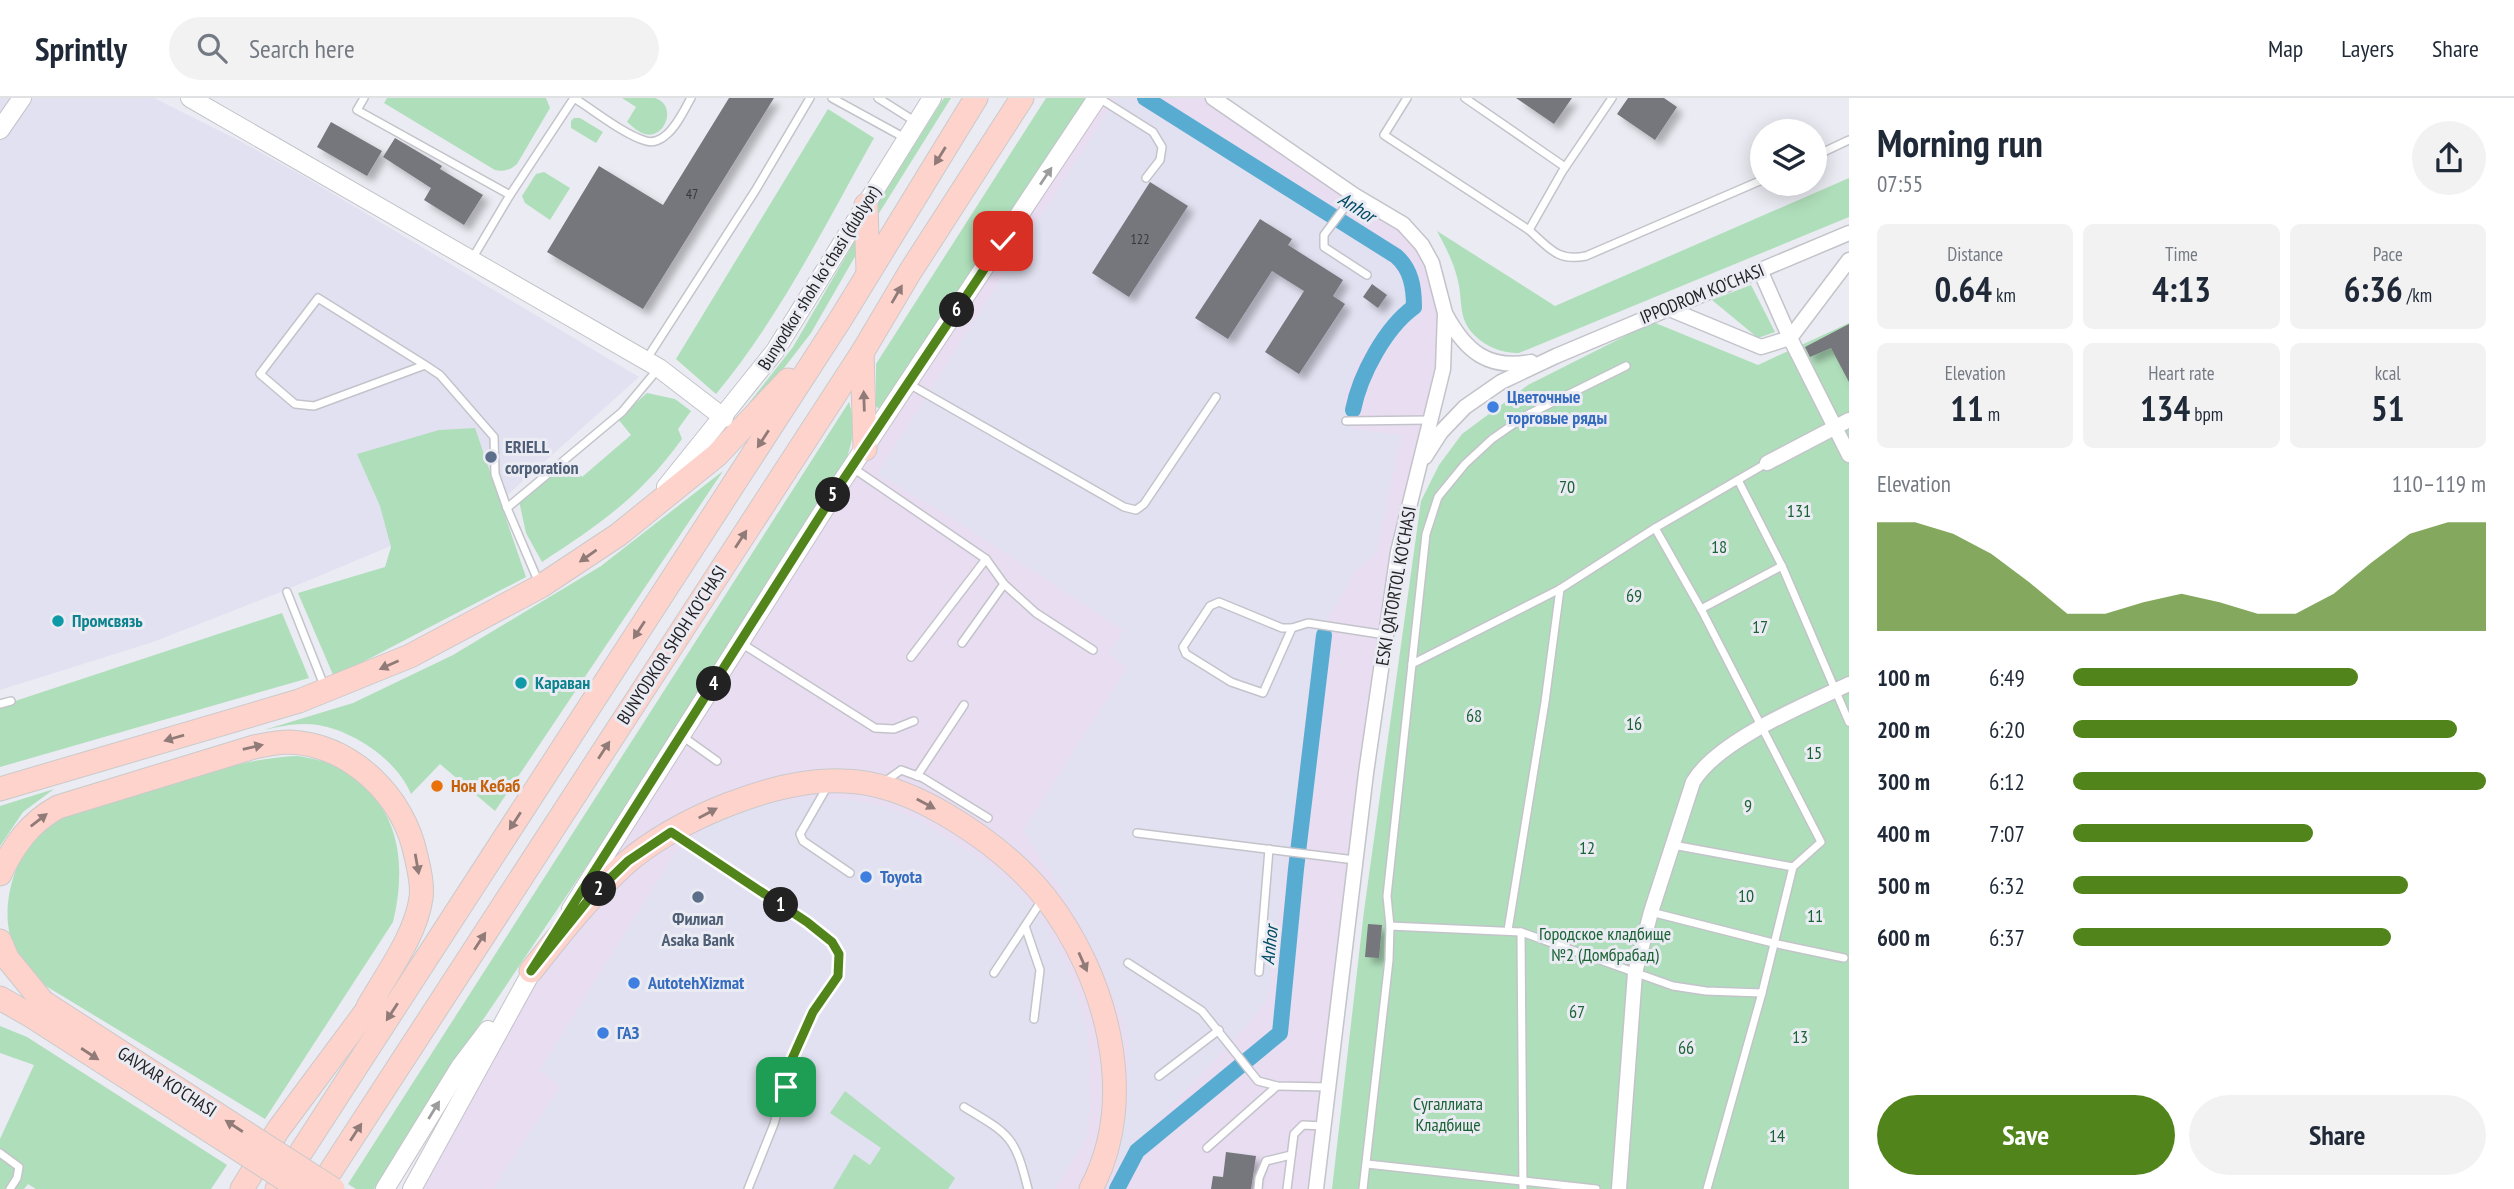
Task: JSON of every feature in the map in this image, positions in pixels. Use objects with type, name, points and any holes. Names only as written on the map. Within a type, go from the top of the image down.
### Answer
[{"type":"main road","name":"BUNYODKOR SHOH KO'CHASI","points":[[277,1189],[840,320],[976,98]]},
{"type":"main road","name":"BUNYODKOR SHOH KO'CHASI","points":[[319,1189],[862,353],[910,272],[1022,98]]},
{"type":"main road","points":[[866,205],[868,272]]},
{"type":"main road","points":[[0,789],[327,692],[410,656],[541,586],[573,567],[643,515],[717,455],[840,320]]},
{"type":"main road","points":[[859,458],[862,353]]},
{"type":"main road","points":[[0,874],[16,842],[43,815],[58,807],[254,747],[287,742],[318,748],[350,762],[383,787],[403,816],[419,871],[422,895],[417,920],[368,1007]]},
{"type":"main road","points":[[531,971],[589,899],[628,861],[671,832],[718,807],[798,784],[842,780],[880,785],[919,799],[961,823],[1016,865],[1044,896],[1068,930],[1085,965],[1099,1002],[1115,1071],[1110,1143],[1091,1189]]},
{"type":"main road","points":[[242,1189],[278,1130],[368,1007],[482,872]]},
{"type":"main road","points":[[0,941],[38,1010]]},
{"type":"main road","name":"GAVXAR KO'CHASI","points":[[0,976],[38,1010],[300,1189]]},
{"type":"main road","name":"GAVXAR KO'CHASI","points":[[0,998],[38,1010],[333,1189]]},
{"type":"main road","points":[[0,1008],[38,1010]]},
{"type":"street","points":[[190,98],[653,365],[724,418]]},
{"type":"street","name":"Bunyodkor shoh koʻchasi (dublyor)","points":[[643,515],[724,418],[775,351],[803,310],[932,98]]},
{"type":"street","points":[[385,1189],[460,1068],[531,971],[859,458],[1098,98]]},
{"type":"street","name":"ESKI QATORTOL KO'CHASI","points":[[1213,98],[1354,195],[1403,224],[1422,245],[1436,272],[1445,313],[1443,369],[1398,552],[1355,860],[1316,1189]]},
{"type":"street","points":[[0,130],[15,101]]},
{"type":"street","name":"IPPODROM KO'CHASI","points":[[1416,473],[1441,432],[1465,407],[1491,387],[1556,356],[1849,233]]},
{"type":"street","points":[[1667,309],[1761,347],[1790,338],[1849,260]]},
{"type":"street","points":[[1759,270],[1849,455]]},
{"type":"street","name":"IPPODROM KO'CHASI","points":[[1445,313],[1462,340],[1490,361],[1511,365],[1556,356]]},
{"type":"street","points":[[1767,463],[1849,420]]},
{"type":"street","points":[[1619,1189],[1635,973],[1651,912],[1693,782],[1716,755],[1763,727],[1842,687]]},
{"type":"street","points":[[412,1189],[531,971]]},
{"type":"lane","points":[[364,98],[357,110],[510,195]]},
{"type":"lane","points":[[471,259],[574,98],[619,127],[653,142],[673,128],[687,99]]},
{"type":"lane","points":[[507,508],[622,412],[653,365],[810,98]]},
{"type":"lane","points":[[832,98],[906,139]]},
{"type":"lane","points":[[878,98],[916,122]]},
{"type":"lane","points":[[1098,98],[1153,132],[1163,147],[1160,160],[1146,178]]},
{"type":"lane","points":[[1408,98],[1384,135],[1529,230],[1558,256],[1579,258],[1750,185]]},
{"type":"lane","points":[[1465,98],[1565,167]]},
{"type":"lane","points":[[1529,230],[1565,167],[1612,98]]},
{"type":"lane","points":[[1827,150],[1849,140]]},
{"type":"lane","points":[[1354,195],[1324,236],[1324,247],[1367,275]]},
{"type":"lane","points":[[425,365],[314,406],[295,404],[260,374],[318,298],[425,365],[440,375],[494,437],[495,474],[541,586]]},
{"type":"lane","points":[[1363,1189],[1389,960],[1387,896],[1426,534],[1438,497],[1465,464],[1492,439],[1525,416],[1626,366]]},
{"type":"lane","points":[[908,384],[1124,507],[1136,510],[1144,504],[1216,397]]},
{"type":"lane","points":[[1346,421],[1430,420]]},
{"type":"lane","points":[[859,458],[986,559],[1004,584],[1036,613],[1093,650]]},
{"type":"lane","points":[[1412,664],[1560,589],[1655,528],[1767,463]]},
{"type":"lane","points":[[1738,480],[1842,687],[1849,722]]},
{"type":"lane","points":[[1655,528],[1701,609],[1821,842],[1793,867],[1762,993],[1707,1189]]},
{"type":"lane","points":[[911,657],[986,559]]},
{"type":"lane","points":[[1701,609],[1782,566]]},
{"type":"lane","points":[[962,643],[1004,584]]},
{"type":"lane","points":[[1508,930],[1545,702],[1560,589]]},
{"type":"lane","points":[[287,592],[327,692]]},
{"type":"lane","points":[[1292,628],[1263,693],[1231,682],[1186,654],[1183,647],[1210,606],[1219,602],[1272,626],[1292,628],[1308,623],[1386,635]]},
{"type":"lane","points":[[740,643],[875,728],[894,729],[914,721]]},
{"type":"lane","points":[[0,704],[11,701]]},
{"type":"lane","points":[[917,776],[964,705]]},
{"type":"lane","points":[[682,736],[718,761]]},
{"type":"lane","points":[[880,785],[901,770],[917,776],[988,818]]},
{"type":"lane","points":[[831,781],[800,834],[803,841],[850,873]]},
{"type":"lane","points":[[671,832],[807,922],[832,942],[839,954],[838,976],[813,1012],[792,1059],[774,1124],[748,1189]]},
{"type":"lane","points":[[1137,833],[1355,860]]},
{"type":"lane","points":[[1672,845],[1793,867]]},
{"type":"lane","points":[[1259,972],[1269,849]]},
{"type":"lane","points":[[994,972],[1044,896]]},
{"type":"lane","points":[[1651,912],[1843,958]]},
{"type":"lane","points":[[1025,926],[1040,970],[1034,1019]]},
{"type":"lane","points":[[1390,926],[1508,930],[1673,986],[1706,991],[1762,993]]},
{"type":"lane","points":[[1521,933],[1523,1185]]},
{"type":"lane","points":[[1128,963],[1202,1012],[1258,1081],[1276,1086],[1328,1087]]},
{"type":"lane","points":[[1160,1076],[1219,1030]]},
{"type":"lane","points":[[1207,1148],[1276,1086]]},
{"type":"lane","points":[[964,1107],[994,1125],[1013,1141],[1021,1158],[1028,1189]]},
{"type":"lane","points":[[1287,1189],[1294,1134],[1303,1125],[1324,1126]]},
{"type":"lane","points":[[0,1153],[19,1167],[17,1178],[10,1189]]},
{"type":"lane","points":[[1258,1189],[1266,1161],[1291,1155]]},
{"type":"lane","points":[[1367,1164],[1523,1185],[1596,1189]]},
{"type":"shaded area","points":[[0,98],[154,98],[305,177],[639,377],[503,499],[153,642],[0,690]]},
{"type":"shaded area","points":[[1097,98],[1213,98],[1403,224],[1432,263],[1444,356],[1398,552],[1316,1189],[412,1189],[531,971]]},
{"type":"shaded area","points":[[1116,98],[1130,98],[1385,258],[1403,277],[1408,300],[1359,357],[1343,400],[1353,429],[1401,435],[1377,553],[1356,571],[1316,634],[1268,998],[1247,1026],[1109,1172],[1120,1147],[1129,1098],[1129,1047],[1123,1021],[1105,971],[1055,880],[1023,831],[1127,668],[1109,654],[1123,630],[949,516],[877,474]]},
{"type":"shaded area","points":[[808,798],[848,799],[885,806],[920,820],[989,864],[1019,890],[1044,923],[1065,960],[1078,996],[1089,1051],[1087,1137],[1055,1189],[493,1189],[560,1086],[539,1071],[674,854],[704,829],[738,812],[772,803]]},
{"type":"green space","points":[[387,98],[546,98],[550,108],[517,164],[501,171],[495,170],[384,103]]},
{"type":"green space","points":[[622,98],[655,98],[662,102],[667,114],[663,127],[652,134],[638,131],[627,122],[636,107]]},
{"type":"green space","points":[[944,98],[951,98],[876,218],[876,206]]},
{"type":"green space","points":[[1046,98],[1088,98],[882,409],[876,407],[876,364]]},
{"type":"green space","points":[[828,109],[874,138],[781,302],[761,334],[716,394],[676,359]]},
{"type":"green space","points":[[574,118],[580,118],[603,132],[596,143],[571,128]]},
{"type":"green space","points":[[544,172],[570,188],[550,220],[525,203],[522,196],[536,174]]},
{"type":"green space","points":[[1849,178],[1849,217],[1519,353],[1493,348],[1471,332],[1463,316],[1455,271],[1437,231],[1555,306],[1808,196],[1827,196],[1827,188]]},
{"type":"green space","points":[[857,237],[857,253],[811,333],[774,381],[731,426],[793,347]]},
{"type":"green space","points":[[1751,285],[1775,332],[1758,338],[1712,300]]},
{"type":"green space","name":"Городское кладбище №2 (Домбрабад)","points":[[1653,322],[1758,365],[1849,323],[1849,1189],[1332,1189],[1364,911],[1421,501],[1439,465],[1462,434],[1528,385]]},
{"type":"green space","points":[[647,393],[675,399],[691,411],[678,429],[682,439],[634,494],[583,535],[542,562],[526,533],[519,501],[568,460],[582,477],[631,435],[618,419]]},
{"type":"green space","points":[[849,402],[853,431],[846,460],[602,843],[468,1042],[374,1189],[356,1189],[348,1184]]},
{"type":"green space","points":[[475,428],[526,577],[334,677],[298,593],[385,567],[391,547],[380,506],[357,454],[439,430]]},
{"type":"green space","points":[[723,471],[495,811],[440,764],[411,794],[396,770],[385,759],[346,734],[311,724],[264,730],[353,703],[453,655],[601,566]]},
{"type":"green space","points":[[282,613],[309,678],[0,767],[0,706]]},
{"type":"green space","points":[[298,756],[350,772],[380,805],[389,820],[398,853],[399,887],[393,922],[265,1119],[36,980],[12,941],[8,903],[16,869],[23,853],[44,827],[56,818],[231,766]]},
{"type":"green space","points":[[54,789],[23,812],[0,846],[0,806]]},
{"type":"green space","points":[[0,1026],[27,1037],[227,1165],[211,1189],[36,1189],[28,1184],[24,1189],[0,1189],[0,1139],[34,1065],[0,1053]]},
{"type":"green space","points":[[845,1091],[955,1178],[948,1189],[833,1189],[854,1154],[870,1165],[881,1148],[830,1113]]},
{"type":"building","points":[[729,98],[774,98],[643,309],[547,252],[599,166],[663,205]]},
{"type":"building","points":[[1516,98],[1572,98],[1554,124]]},
{"type":"building","points":[[1628,98],[1664,98],[1677,107],[1655,140],[1617,114]]},
{"type":"building","points":[[331,122],[382,151],[367,176],[317,147]]},
{"type":"building","points":[[395,138],[483,195],[464,225],[424,200],[431,188],[383,157]]},
{"type":"building","points":[[1150,182],[1188,206],[1129,297],[1092,273]]},
{"type":"building","points":[[1260,219],[1292,239],[1288,245],[1343,280],[1333,296],[1345,304],[1299,374],[1265,352],[1304,291],[1272,271],[1228,339],[1195,318]]},
{"type":"building","points":[[1372,284],[1387,295],[1378,308],[1363,297]]},
{"type":"building","points":[[1849,324],[1849,382],[1831,348],[1810,357],[1805,347]]},
{"type":"building","points":[[1368,924],[1382,925],[1379,958],[1365,957]]},
{"type":"building","points":[[1226,1152],[1256,1156],[1251,1189],[1211,1189],[1213,1176],[1223,1177]]},
{"type":"waterway","name":"Anhor","points":[[1145,98],[1401,261],[1412,286],[1414,307],[1393,327],[1375,353],[1361,382],[1353,410]]},
{"type":"waterway","name":"Anhor","points":[[1117,1189],[1137,1151],[1280,1033],[1296,869],[1324,635]]},
{"type":"place","name":"Цветочные торговые ряды","points":[[1493,407]]},
{"type":"place","name":"ERIELL corporation","points":[[491,457]]},
{"type":"place","name":"Промсвязь","points":[[58,621]]},
{"type":"place","name":"Караван","points":[[521,683]]},
{"type":"place","name":"Нон Кебаб","points":[[437,786]]},
{"type":"place","name":"Toyota","points":[[866,877]]},
{"type":"place","name":"Филиал Asaka Bank","points":[[698,897]]},
{"type":"place","name":"AutotehXizmat","points":[[634,983]]},
{"type":"place","name":"ГАЗ","points":[[603,1033]]},
{"type":"route","points":[[786,1087],[792,1059],[813,1012],[838,976],[839,954],[832,942],[807,922],[671,832],[628,861],[589,899],[531,971],[841,483],[1003,241]]},
{"type":"park label","name":"70","points":[[1567,487]]},
{"type":"park label","name":"131","points":[[1799,511]]},
{"type":"park label","name":"18","points":[[1719,547]]},
{"type":"park label","name":"69","points":[[1634,596]]},
{"type":"park label","name":"17","points":[[1760,627]]},
{"type":"park label","name":"68","points":[[1474,716]]},
{"type":"park label","name":"16","points":[[1634,724]]},
{"type":"park label","name":"15","points":[[1814,753]]},
{"type":"park label","name":"9","points":[[1748,806]]},
{"type":"park label","name":"12","points":[[1587,848]]},
{"type":"park label","name":"10","points":[[1746,896]]},
{"type":"park label","name":"11","points":[[1815,916]]},
{"type":"park label","name":"67","points":[[1577,1012]]},
{"type":"park label","name":"13","points":[[1800,1037]]},
{"type":"park label","name":"66","points":[[1686,1048]]},
{"type":"park label","name":"Сугаллиата Кладбище","points":[[1448,1114]]},
{"type":"park label","name":"14","points":[[1777,1136]]}]
